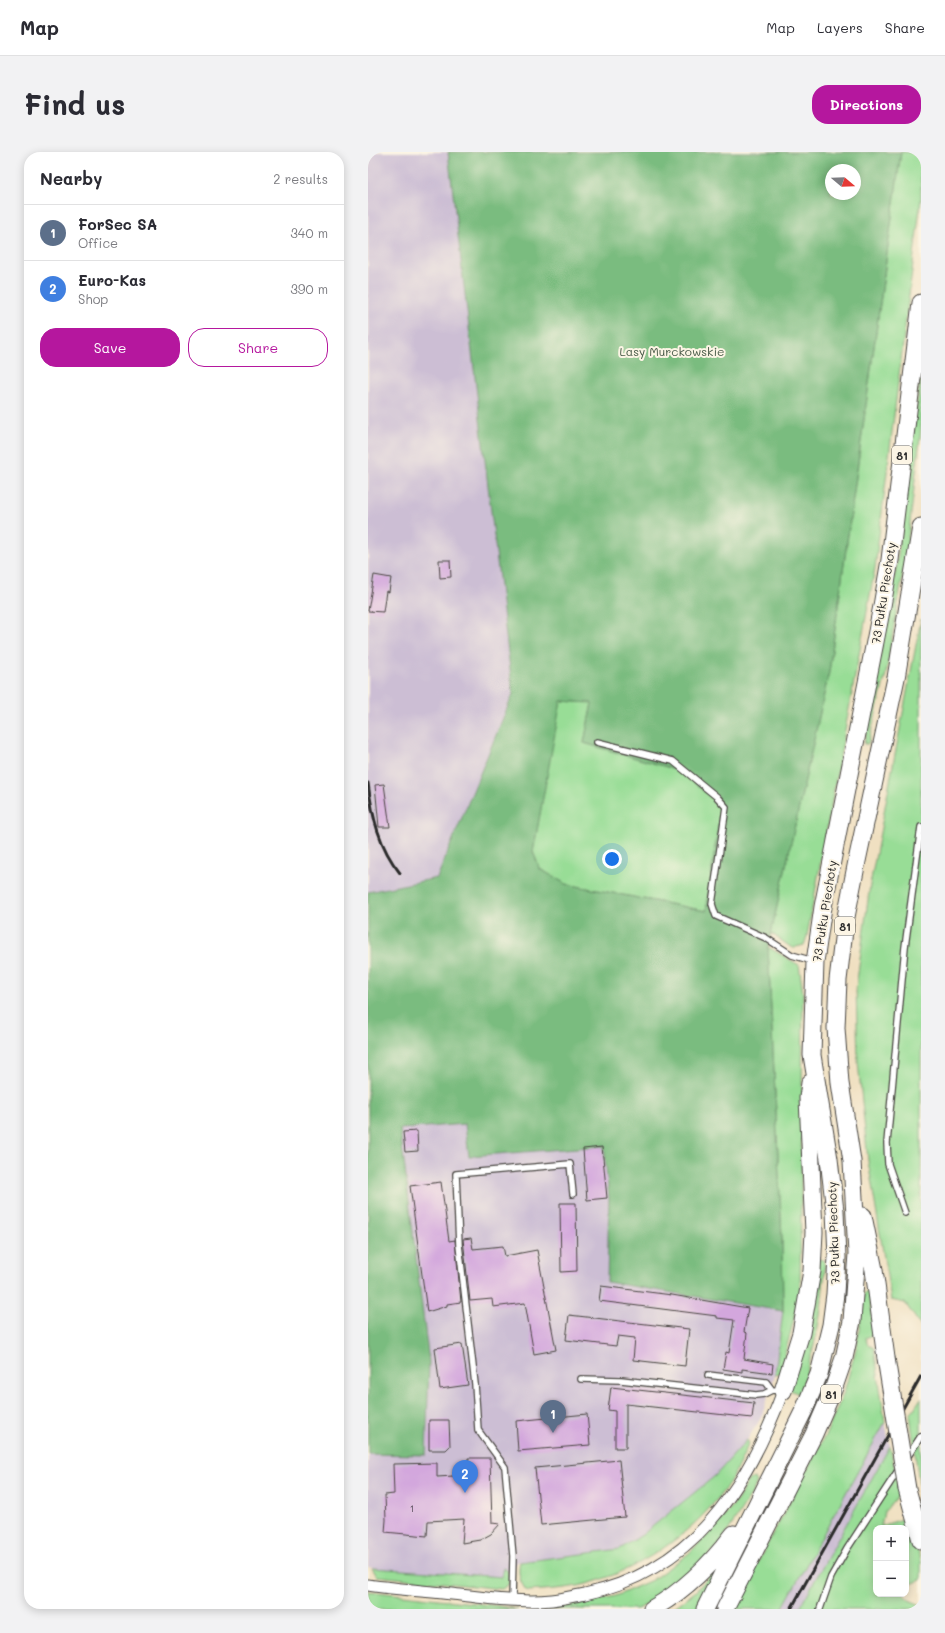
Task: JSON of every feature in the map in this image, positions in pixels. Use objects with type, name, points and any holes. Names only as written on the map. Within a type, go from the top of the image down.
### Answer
[{"type":"main road","name":"73 Pułku Piechoty","points":[[755,1509],[787,1447],[819,1374],[827,1347],[835,1294],[837,1257],[835,1210],[829,1159],[812,1055],[815,962],[823,907],[882,606],[921,303]]},
{"type":"main road","name":"73 Pułku Piechoty","points":[[728,1608],[814,1434],[833,1390],[845,1353],[852,1321],[856,1254],[852,1162],[840,1083],[836,1035],[838,980],[845,922],[918,572],[921,527]]},
{"type":"main road","points":[[777,1390],[801,1334],[812,1272],[814,1232],[808,1098],[812,1055]]},
{"type":"main road","points":[[852,1162],[874,1270],[886,1358],[907,1489],[921,1540]]},
{"type":"main road","points":[[652,1609],[668,1600],[692,1582],[720,1552],[755,1509]]},
{"type":"main road","points":[[705,1609],[755,1509]]},
{"type":"street","points":[[368,1585],[512,1601],[554,1600],[611,1587],[653,1568],[680,1550],[702,1530],[716,1515],[742,1481],[765,1438],[777,1390]]},
{"type":"lane","points":[[597,742],[673,761],[716,797],[726,808],[712,904],[716,916],[766,938],[792,955],[815,962]]},
{"type":"lane","points":[[904,1214],[888,1164],[887,1143],[905,947],[921,827]]},
{"type":"lane","points":[[512,1601],[513,1556],[505,1467],[478,1430],[475,1384],[459,1245],[456,1174],[570,1164],[573,1194]]},
{"type":"lane","points":[[708,1375],[766,1382],[777,1390]]},
{"type":"lane","points":[[581,1379],[621,1380],[756,1395],[777,1390]]},
{"type":"lane","points":[[820,1609],[831,1577],[842,1556],[921,1436]]},
{"type":"shaded area","points":[[368,152],[448,152],[513,694],[437,878],[368,892]]},
{"type":"shaded area","points":[[465,1124],[469,1156],[604,1146],[609,1198],[607,1282],[783,1311],[775,1375],[761,1418],[733,1462],[642,1535],[620,1549],[517,1562],[497,1583],[368,1567],[368,1454],[425,1455],[429,1362],[400,1129]]},
{"type":"shaded area","points":[[885,1422],[890,1446],[799,1609],[782,1609]]},
{"type":"green space","name":"Lasy Murckowskie","points":[[448,152],[901,152],[829,672],[768,947],[782,1238],[783,1311],[607,1282],[609,1198],[604,1146],[469,1156],[465,1124],[400,1129],[429,1362],[426,1455],[368,1454],[368,892],[437,878],[513,694]],"holes":[[[561,701],[592,703],[584,743],[681,771],[721,806],[706,911],[566,884],[540,869],[533,852]]]},
{"type":"green space","points":[[901,152],[921,152],[921,199],[875,568],[807,936],[804,945],[792,948],[771,933],[829,672]]},
{"type":"green space","points":[[921,370],[921,429],[907,548],[886,674],[868,744],[864,744],[897,563]]},
{"type":"green space","points":[[921,619],[921,1326],[905,1303],[891,1300],[868,1161],[858,1062],[856,988],[870,885]]},
{"type":"green space","points":[[560,701],[592,703],[584,743],[681,771],[721,806],[706,911],[566,884],[540,869],[533,852]]},
{"type":"green space","points":[[768,947],[799,965],[803,993],[800,1295],[780,1374],[775,1375],[783,1311],[782,1238]]},
{"type":"green space","points":[[818,1259],[824,1260],[825,1267],[822,1301],[818,1328],[799,1394],[790,1390]]},
{"type":"green space","points":[[869,1292],[874,1335],[865,1338],[868,1345],[874,1348],[885,1422],[782,1609],[733,1609],[827,1432],[844,1392],[857,1345],[864,1293]]},
{"type":"green space","points":[[921,1398],[921,1488],[920,1490],[910,1415]]},
{"type":"green space","points":[[747,1440],[749,1443],[729,1484],[712,1506],[679,1537],[640,1562],[599,1580],[578,1586],[559,1589],[527,1591],[521,1581],[519,1573],[520,1562],[620,1549],[642,1535],[715,1476]]},
{"type":"green space","points":[[890,1446],[900,1494],[884,1512],[881,1525],[873,1525],[873,1597],[906,1597],[909,1600],[921,1605],[921,1609],[799,1609]]},
{"type":"green space","points":[[754,1478],[757,1481],[753,1492],[719,1545],[662,1598],[637,1609],[541,1609],[557,1608],[616,1596],[652,1580],[688,1554],[714,1529],[738,1499],[749,1480]]},
{"type":"green space","points":[[906,1518],[908,1525],[884,1525]]},
{"type":"green space","points":[[909,1527],[921,1561],[921,1580],[909,1585]]},
{"type":"green space","points":[[720,1564],[698,1609],[672,1609],[695,1592]]},
{"type":"green space","points":[[372,1568],[502,1577],[503,1568],[508,1571],[509,1584],[502,1589],[377,1576]]},
{"type":"green space","points":[[368,1591],[499,1606],[518,1609],[368,1609]]},
{"type":"building","points":[[439,560],[450,560],[451,577],[440,578]]},
{"type":"building","points":[[374,575],[391,578],[389,592],[386,591],[383,612],[368,611]]},
{"type":"building","points":[[384,784],[390,827],[379,827],[375,785]]},
{"type":"building","points":[[417,1131],[418,1151],[405,1152],[403,1132]]},
{"type":"building","points":[[602,1147],[607,1198],[587,1200],[583,1149]]},
{"type":"building","points":[[441,1182],[449,1241],[455,1240],[461,1302],[447,1304],[447,1306],[427,1312],[410,1186]]},
{"type":"building","points":[[560,1203],[576,1203],[577,1271],[561,1272]]},
{"type":"building","points":[[471,1238],[473,1249],[503,1246],[505,1256],[537,1250],[556,1350],[534,1354],[525,1303],[493,1307],[492,1299],[470,1301],[463,1239]]},
{"type":"building","points":[[601,1286],[672,1295],[748,1308],[744,1332],[747,1333],[744,1359],[773,1364],[772,1373],[742,1369],[742,1372],[723,1369],[726,1352],[729,1353],[734,1320],[717,1318],[717,1316],[599,1301]]},
{"type":"building","points":[[569,1315],[689,1329],[685,1366],[633,1360],[635,1338],[618,1336],[616,1346],[566,1340]]},
{"type":"building","points":[[462,1344],[468,1385],[440,1389],[435,1348]]},
{"type":"building","points":[[611,1387],[754,1403],[752,1418],[626,1404],[626,1448],[615,1448],[615,1411],[608,1410]]},
{"type":"building","points":[[587,1414],[590,1445],[518,1451],[516,1421]]},
{"type":"building","points":[[429,1420],[449,1420],[450,1446],[446,1450],[429,1450]]},
{"type":"building","points":[[468,1458],[490,1458],[492,1523],[500,1524],[491,1534],[480,1540],[462,1543],[464,1519],[428,1521],[427,1536],[385,1532],[385,1495],[394,1494],[393,1464],[437,1463],[437,1477],[469,1475]]},
{"type":"building","points":[[619,1460],[625,1517],[541,1525],[535,1468]]},
{"type":"railway","points":[[368,783],[374,819],[378,831],[387,853],[400,873]]},
{"type":"railway","points":[[791,1609],[921,1376]]},
{"type":"place","name":"ForSec SA","points":[[553,1433]]},
{"type":"place","name":"Euro-Kas","points":[[465,1493]]}]
